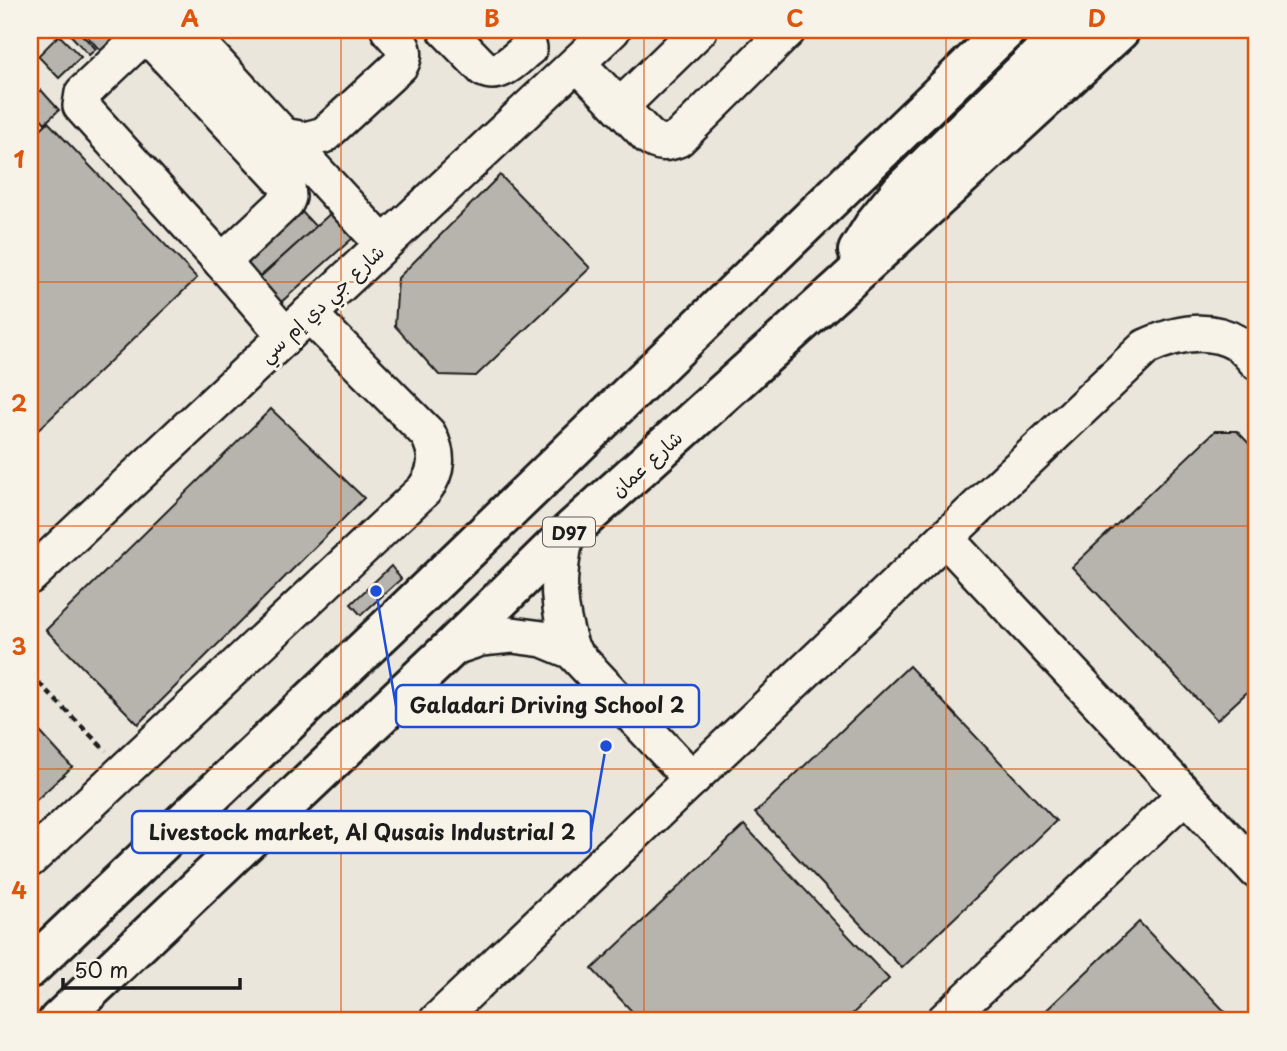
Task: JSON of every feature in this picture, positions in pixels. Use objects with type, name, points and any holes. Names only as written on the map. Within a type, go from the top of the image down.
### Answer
[{"type":"main road","name":"D97","points":[[30,968],[402,614],[1006,30]]},
{"type":"main road","points":[[840,288],[876,222],[902,190],[1066,30]]},
{"type":"main road","name":"شارع عمان","points":[[58,1021],[452,648],[566,535],[840,288],[1119,30]]},
{"type":"main road","points":[[1092,56],[1133,30]]},
{"type":"street","points":[[186,30],[383,244]]},
{"type":"street","points":[[283,136],[305,140],[324,135],[400,65],[404,51],[402,44],[389,30]]},
{"type":"street","points":[[446,30],[490,72],[503,68],[529,48]]},
{"type":"street","name":"شارع جي دي إم سي","points":[[30,576],[612,30]]},
{"type":"street","points":[[620,107],[699,30]]},
{"type":"street","points":[[577,63],[653,140],[660,143],[672,142],[788,30]]},
{"type":"street","points":[[30,859],[414,499],[431,480],[437,457],[428,435],[222,262],[81,106],[83,93],[142,40],[156,46],[287,185],[289,191],[286,202],[222,262]]},
{"type":"street","points":[[438,1021],[1146,347],[1168,337],[1192,333],[1216,335],[1239,343],[1257,362]]},
{"type":"street","points":[[566,535],[559,565],[558,594],[562,623],[572,651],[692,779]]},
{"type":"street","points":[[945,538],[1257,871]]},
{"type":"street","points":[[452,648],[481,638],[512,635],[543,639],[572,651]]},
{"type":"street","points":[[944,1021],[1185,795]]},
{"type":"path","points":[[30,674],[126,771]]},
{"type":"building","points":[[66,30],[77,30],[96,49],[89,55]]},
{"type":"building","points":[[81,30],[124,30],[101,51]]},
{"type":"building","points":[[59,35],[81,57],[59,78],[38,56]]},
{"type":"building","points":[[41,90],[59,110],[45,123],[30,106],[30,100]]},
{"type":"building","points":[[48,122],[197,278],[30,438],[30,139]]},
{"type":"building","points":[[500,175],[590,268],[476,376],[439,375],[395,326],[398,278]]},
{"type":"building","points":[[302,212],[316,227],[251,285],[238,270]]},
{"type":"building","points":[[332,212],[354,237],[279,304],[257,280]]},
{"type":"building","points":[[271,409],[364,498],[138,724],[46,630]]},
{"type":"building","points":[[1215,431],[1237,431],[1257,452],[1257,683],[1217,720],[1072,567]]},
{"type":"building","points":[[391,566],[401,579],[361,615],[351,604]]},
{"type":"building","points":[[909,666],[1056,821],[902,968],[755,813]]},
{"type":"building","points":[[30,721],[72,767],[30,806]]},
{"type":"building","points":[[744,825],[889,979],[845,1021],[641,1021],[592,969]]},
{"type":"building","points":[[1139,922],[1234,1021],[1035,1021]]},
{"type":"place","name":"Galadari Driving School 2","points":[[376,591]]},
{"type":"place","name":"Livestock market, Al Qusais Industrial 2","points":[[606,746]]}]
